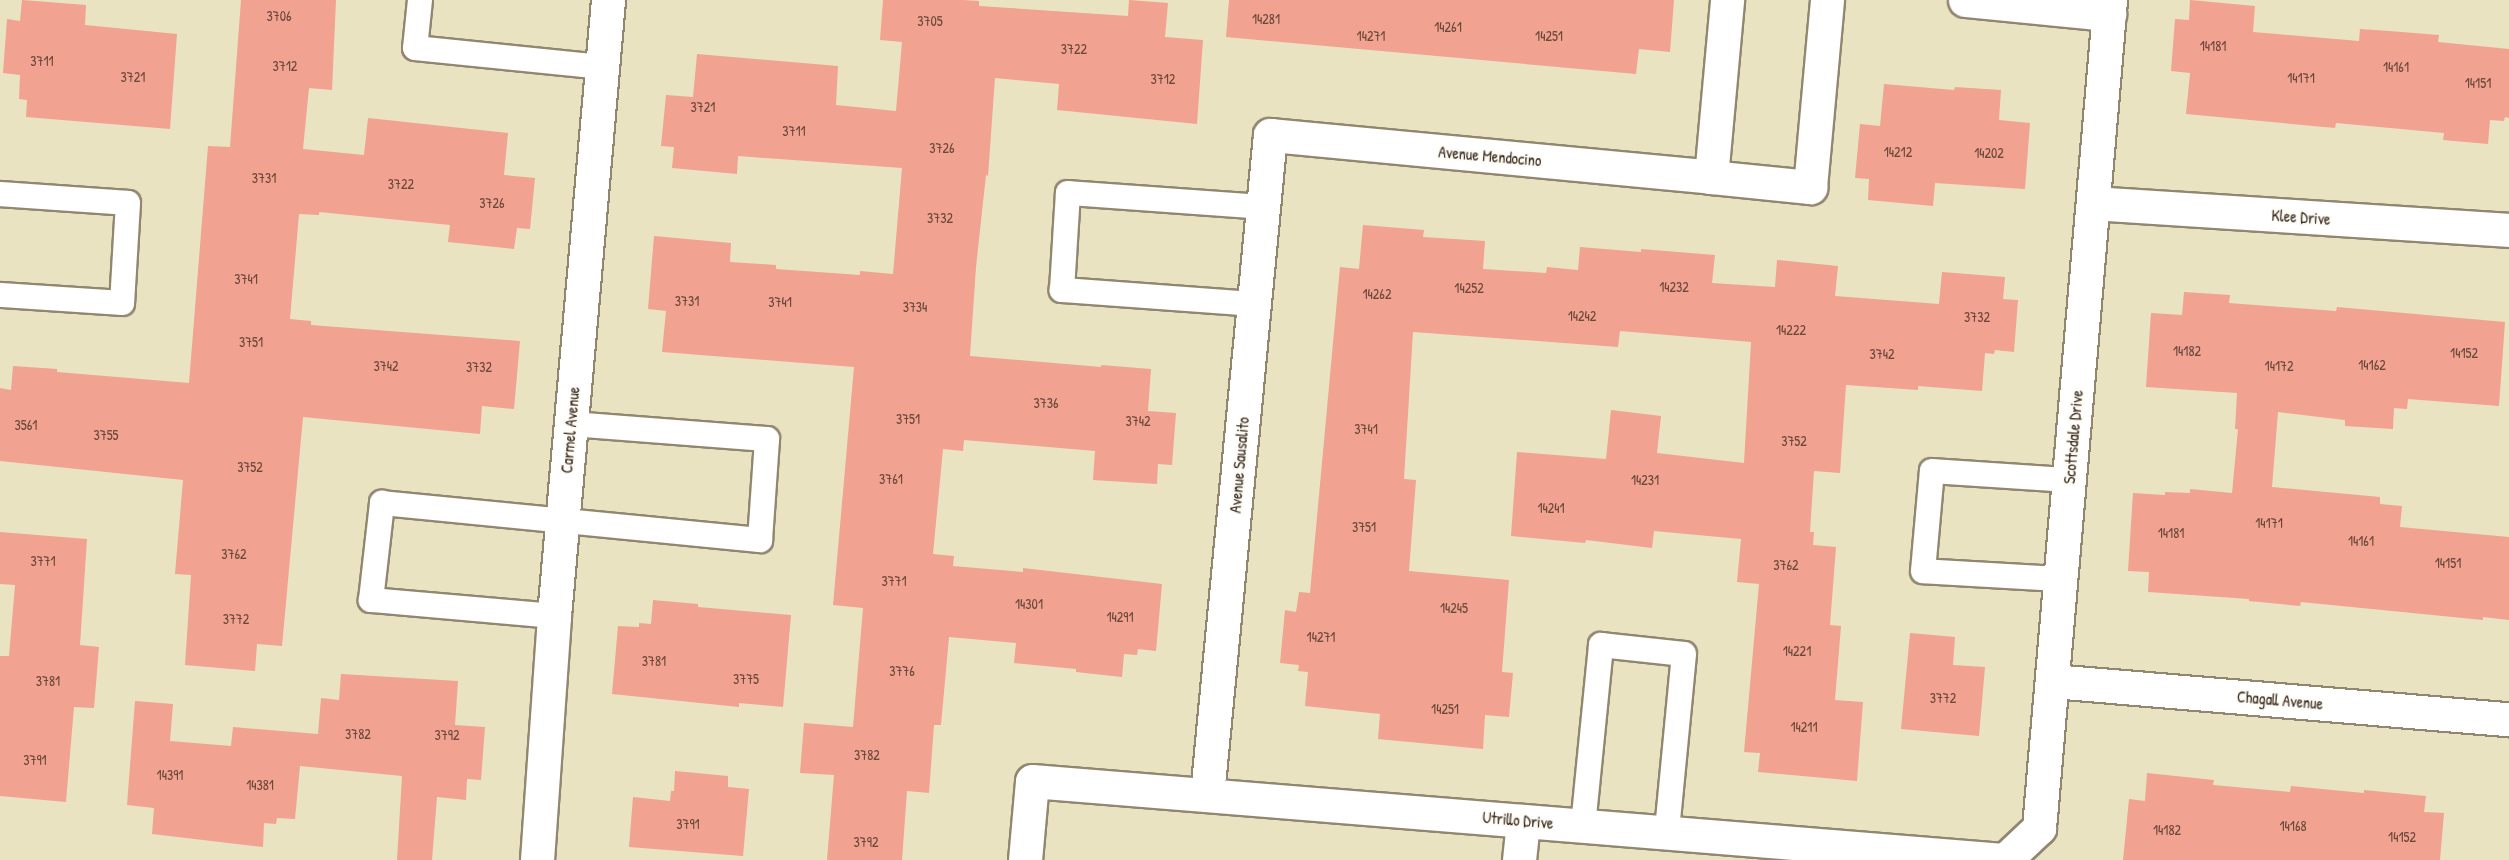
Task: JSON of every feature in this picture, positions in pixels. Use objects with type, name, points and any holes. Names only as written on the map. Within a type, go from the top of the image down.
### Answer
[{"type":"street","name":"Carmel Avenue","points":[[537,860],[554,616],[608,0]]},
{"type":"street","points":[[1711,177],[1726,0]]},
{"type":"street","name":"Avenue Mendocino","points":[[1270,135],[1810,186],[1827,0]]},
{"type":"street","points":[[1965,0],[2110,7]]},
{"type":"street","name":"Scottsdale Drive","points":[[2004,860],[2039,828],[2110,7]]},
{"type":"street","name":"Avenue Sausalito","points":[[1208,795],[1270,135]]},
{"type":"street","name":"Klee Drive","points":[[2093,203],[2509,230]]},
{"type":"street","name":"Chagall Avenue","points":[[2052,681],[2509,719]]},
{"type":"street","name":"Utrillo Drive","points":[[1024,860],[1032,781],[2004,860]]},
{"type":"street","points":[[1519,860],[1523,821]]},
{"type":"lane","points":[[420,0],[415,48],[601,67]]},
{"type":"lane","points":[[1254,304],[1062,290],[1068,193],[1263,207]]},
{"type":"lane","points":[[0,194],[128,203],[122,303],[0,296]]},
{"type":"lane","points":[[554,616],[371,600],[382,503],[760,540],[767,439],[571,424]]},
{"type":"lane","points":[[2060,579],[1923,571],[1932,471],[2069,480]]},
{"type":"lane","points":[[1584,826],[1601,645],[1684,654],[1666,832]]},
{"type":"building","points":[[22,0],[86,5],[85,25],[177,34],[170,129],[26,117],[27,100],[19,99],[20,75],[3,73],[7,19],[20,21]]},
{"type":"building","points":[[241,0],[336,0],[332,90],[309,88],[303,149],[364,155],[368,118],[508,133],[504,175],[535,178],[530,229],[517,228],[514,249],[448,242],[450,225],[319,212],[319,215],[299,214],[290,319],[311,321],[311,325],[520,341],[514,409],[482,406],[480,434],[303,417],[282,646],[257,644],[255,671],[185,665],[191,575],[175,574],[183,480],[0,461],[0,388],[11,390],[13,366],[189,383],[208,146],[230,147]]},
{"type":"building","points":[[883,0],[979,1],[979,6],[1128,16],[1129,0],[1168,3],[1165,37],[1203,40],[1197,124],[1057,110],[1059,84],[995,78],[988,176],[986,175],[976,267],[970,356],[1151,369],[1148,411],[1176,413],[1172,465],[1158,464],[1157,484],[1093,480],[1095,451],[964,440],[963,451],[943,449],[933,554],[954,556],[953,566],[1023,572],[1023,568],[1162,584],[1156,651],[1138,649],[1137,655],[1124,654],[1122,677],[1076,672],[1076,669],[1014,663],[1016,643],[949,637],[941,725],[934,725],[929,793],[907,791],[902,860],[827,860],[834,775],[800,773],[804,723],[853,727],[863,608],[833,605],[854,367],[662,352],[666,311],[648,309],[654,236],[731,243],[730,262],[776,265],[776,269],[860,275],[860,271],[893,274],[902,168],[738,156],[737,174],[672,168],[674,147],[661,146],[666,95],[693,97],[697,54],[838,66],[836,105],[896,111],[902,42],[880,40]]},
{"type":"building","points":[[1229,0],[1674,0],[1670,52],[1639,49],[1636,74],[1226,37]]},
{"type":"building","points":[[2190,0],[2255,6],[2253,32],[2359,41],[2360,29],[2439,35],[2438,42],[2509,49],[2509,118],[2505,117],[2504,121],[2490,120],[2488,144],[2443,140],[2444,133],[2336,123],[2335,128],[2186,114],[2190,73],[2171,71],[2175,19],[2189,20]]},
{"type":"building","points":[[1884,84],[1954,90],[1955,87],[2001,90],[1999,120],[2030,123],[2025,189],[1935,183],[1933,206],[1868,200],[1869,179],[1855,178],[1860,124],[1880,126]]},
{"type":"building","points":[[1363,225],[1424,230],[1423,237],[1485,241],[1483,269],[1546,273],[1547,267],[1578,270],[1580,247],[1641,252],[1641,249],[1715,255],[1712,283],[1775,287],[1777,260],[1838,266],[1835,296],[1939,304],[1942,272],[2005,277],[2003,299],[2018,300],[2014,352],[1995,350],[1994,354],[1985,353],[1982,391],[1918,386],[1918,390],[1846,385],[1840,473],[1814,471],[1810,532],[1814,532],[1813,545],[1836,547],[1830,625],[1841,626],[1835,700],[1863,702],[1857,781],[1758,772],[1760,753],[1744,752],[1759,584],[1737,582],[1741,539],[1654,531],[1652,548],[1586,540],[1585,543],[1511,536],[1517,452],[1606,459],[1611,410],[1661,416],[1657,453],[1744,463],[1751,342],[1620,331],[1618,347],[1413,332],[1404,479],[1416,480],[1409,571],[1509,580],[1502,672],[1513,673],[1509,717],[1485,715],[1483,749],[1378,739],[1380,714],[1305,706],[1308,672],[1298,671],[1299,665],[1280,663],[1285,610],[1296,612],[1299,592],[1310,593],[1340,267],[1359,269]]},
{"type":"building","points":[[2184,292],[2230,295],[2229,303],[2336,311],[2337,307],[2505,322],[2499,406],[2408,399],[2407,409],[2394,408],[2393,429],[2345,426],[2345,420],[2278,412],[2272,487],[2380,497],[2380,504],[2402,506],[2400,527],[2509,537],[2509,620],[2483,617],[2483,620],[2301,602],[2300,606],[2249,601],[2249,599],[2148,592],[2149,572],[2128,571],[2133,493],[2165,495],[2165,492],[2190,493],[2190,489],[2232,493],[2238,429],[2235,429],[2237,393],[2146,387],[2151,313],[2182,315]]},
{"type":"building","points":[[0,532],[87,539],[80,645],[99,647],[94,708],[74,707],[66,802],[0,796],[0,656],[9,656],[15,585],[0,584]]},
{"type":"building","points":[[653,600],[698,604],[698,607],[791,615],[783,707],[739,703],[739,707],[612,694],[618,626],[639,627],[639,623],[651,624]]},
{"type":"building","points":[[1910,633],[1955,637],[1953,665],[1985,667],[1979,736],[1901,729]]},
{"type":"building","points":[[341,674],[458,681],[455,725],[485,727],[481,780],[467,779],[466,800],[437,797],[432,860],[397,860],[402,776],[300,766],[295,819],[277,818],[276,824],[264,823],[263,847],[152,834],[154,808],[127,805],[135,701],[173,704],[170,741],[231,746],[233,727],[318,734],[321,698],[339,700]]},
{"type":"building","points":[[675,771],[728,776],[728,787],[749,789],[743,856],[629,847],[633,797],[670,801],[671,791],[674,791]]},
{"type":"building","points":[[2147,773],[2214,780],[2213,785],[2290,792],[2291,786],[2426,796],[2424,812],[2444,813],[2440,860],[2123,860],[2129,799],[2145,801]]}]
